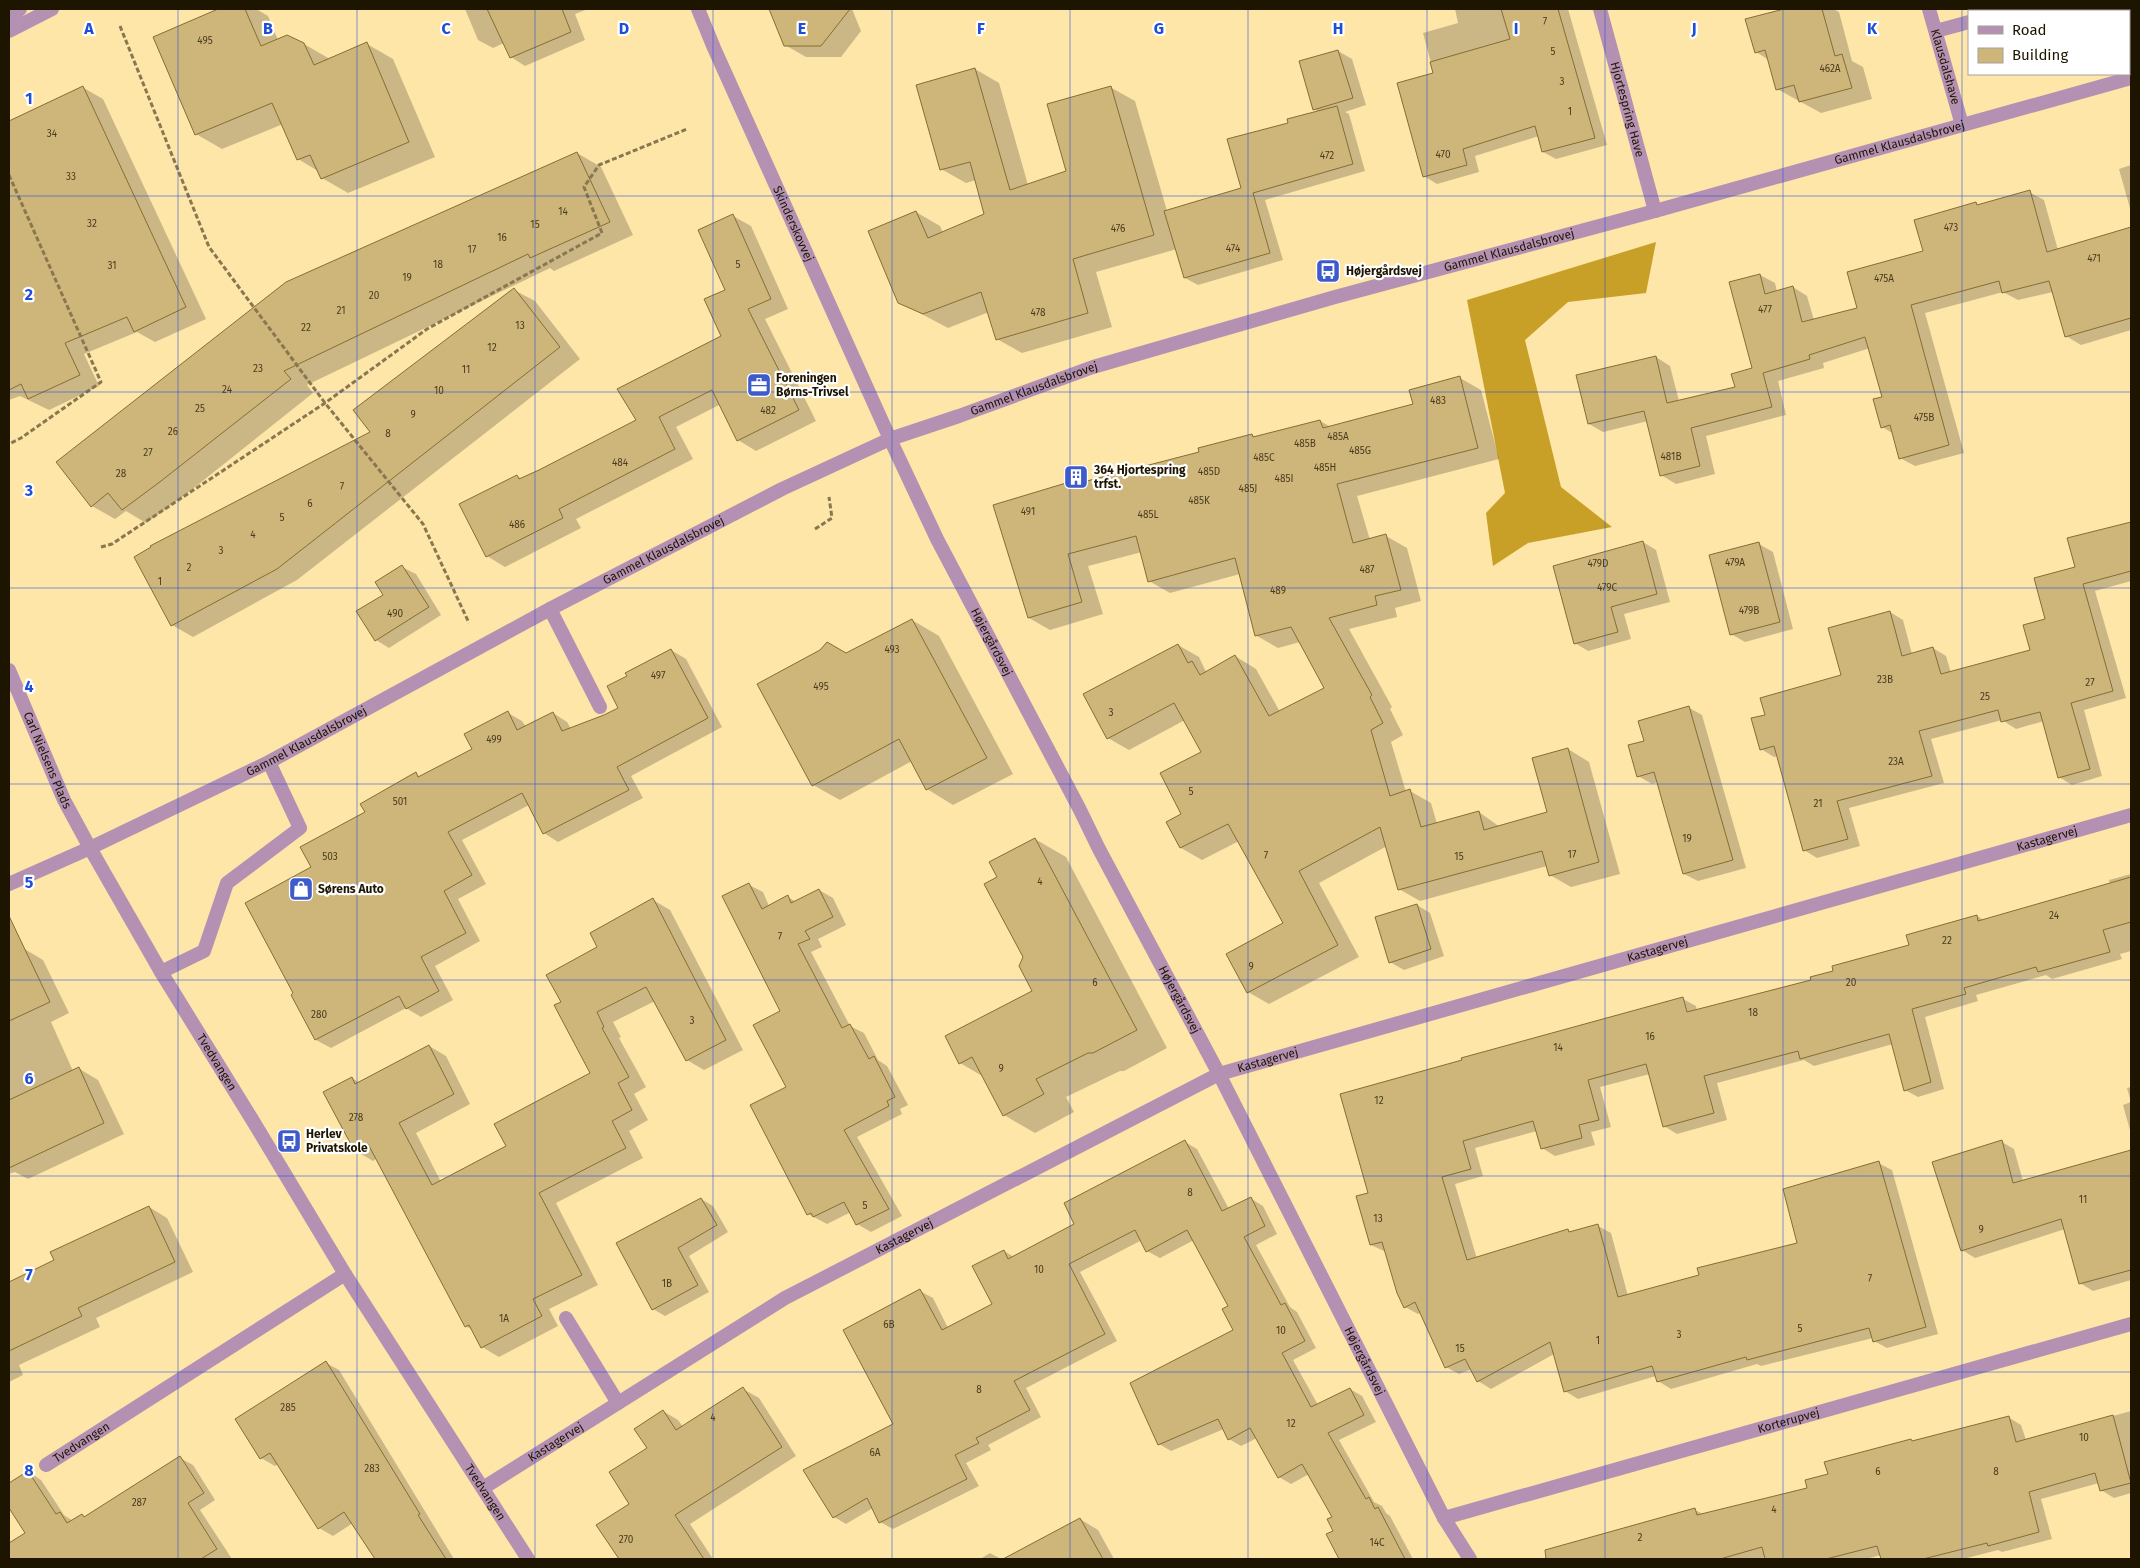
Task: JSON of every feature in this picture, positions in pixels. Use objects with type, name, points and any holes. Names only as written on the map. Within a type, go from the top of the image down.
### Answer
[{"type":"street","points":[[9,19],[20,9]]},
{"type":"street","points":[[9,31],[52,9]]},
{"type":"street","name":"Skinderskovvej","points":[[698,9],[890,439]]},
{"type":"street","name":"Hjortespring Have","points":[[1600,9],[1655,211]]},
{"type":"street","name":"Klausdalshave","points":[[1930,9],[1962,125]]},
{"type":"street","points":[[1936,31],[1968,22]]},
{"type":"street","name":"Gammel Klausdalsbrovej","points":[[9,884],[90,848],[269,762],[479,646],[782,489],[890,439],[1093,367],[1335,297],[1655,211],[2131,78]]},
{"type":"street","name":"Højergårdsvej","points":[[890,439],[973,608],[1219,1074],[1444,1518],[1470,1559]]},
{"type":"street","points":[[550,610],[600,707]]},
{"type":"street","name":"Carl Nielsens Plads","points":[[9,670],[64,800],[90,848]]},
{"type":"street","points":[[160,972],[204,951],[227,883],[300,828],[269,762]]},
{"type":"street","name":"Kastagervej","points":[[483,1488],[785,1298],[1219,1074],[2131,815]]},
{"type":"street","name":"Tvedvangen","points":[[90,848],[160,972],[345,1274],[528,1559]]},
{"type":"street","name":"Tvedvangen","points":[[46,1465],[345,1274]]},
{"type":"street","points":[[566,1318],[618,1403]]},
{"type":"street","name":"Korterupvej","points":[[1444,1518],[2131,1324]]},
{"type":"path","points":[[120,26],[209,247],[325,403],[423,524],[479,646]]},
{"type":"path","points":[[101,547],[112,544],[325,403],[427,329],[602,233],[584,187],[599,166],[687,129]]},
{"type":"path","points":[[9,175],[101,382],[21,438],[9,444]]},
{"type":"path","points":[[815,529],[832,518],[825,469]]},
{"type":"shaded area","points":[[1656,242],[1646,293],[1568,302],[1525,340],[1561,487],[1612,527],[1528,543],[1493,566],[1486,513],[1505,493],[1467,300]]},
{"type":"building","points":[[218,9],[245,9],[261,46],[287,35],[304,43],[314,65],[367,42],[409,142],[321,179],[310,155],[297,160],[272,103],[195,135],[153,37]]},
{"type":"building","points":[[487,9],[562,9],[571,32],[510,58]]},
{"type":"building","points":[[769,9],[850,9],[821,46],[784,46]]},
{"type":"building","points":[[1501,9],[1558,9],[1595,138],[1542,152],[1535,126],[1463,149],[1467,165],[1423,177],[1397,83],[1433,73],[1430,62],[1510,39]]},
{"type":"building","points":[[1784,9],[1822,9],[1835,56],[1842,54],[1852,88],[1799,102],[1794,85],[1776,90],[1765,50],[1755,53],[1745,19]]},
{"type":"building","points":[[1338,50],[1353,98],[1313,110],[1299,61]]},
{"type":"building","points":[[975,68],[1010,190],[1066,171],[1047,104],[1111,86],[1154,235],[1073,259],[1088,313],[996,340],[981,292],[923,314],[898,303],[868,231],[916,211],[928,238],[984,214],[970,162],[940,170],[916,85]]},
{"type":"building","points":[[83,86],[186,307],[134,332],[127,317],[65,343],[80,375],[28,399],[21,384],[9,390],[9,121]]},
{"type":"building","points":[[1337,106],[1353,164],[1253,193],[1270,253],[1184,278],[1164,211],[1241,188],[1227,139],[1288,123],[1287,119]]},
{"type":"building","points":[[577,152],[610,222],[530,258],[528,254],[284,371],[291,379],[122,510],[108,493],[91,507],[56,462],[286,282]]},
{"type":"building","points":[[2030,190],[2047,252],[2131,227],[2131,318],[2065,337],[2049,281],[2002,293],[1999,281],[1911,305],[1949,445],[1899,459],[1890,425],[1881,428],[1873,399],[1882,397],[1865,337],[1809,355],[1810,359],[1763,373],[1772,407],[1691,428],[1700,466],[1660,476],[1644,411],[1588,424],[1576,375],[1656,356],[1667,403],[1735,387],[1731,374],[1752,368],[1729,282],[1760,274],[1765,294],[1793,286],[1802,322],[1857,308],[1847,272],[1923,251],[1914,220],[1976,202],[1977,205]]},
{"type":"building","points":[[733,214],[771,299],[748,309],[799,410],[737,441],[712,390],[659,417],[675,449],[559,509],[563,518],[486,557],[459,504],[517,475],[519,479],[539,470],[636,420],[617,389],[721,336],[704,299],[725,290],[698,230]]},
{"type":"building","points":[[514,288],[560,347],[277,569],[171,626],[134,557],[150,546],[370,432],[353,410]]},
{"type":"building","points":[[1460,376],[1478,448],[1337,484],[1353,543],[1386,534],[1401,590],[1375,596],[1377,605],[1329,618],[1372,695],[1370,697],[1383,723],[1371,730],[1390,796],[1410,789],[1421,827],[1479,811],[1484,830],[1547,812],[1532,758],[1568,748],[1599,862],[1549,876],[1542,851],[1398,890],[1380,827],[1299,871],[1338,945],[1247,993],[1226,954],[1283,923],[1228,824],[1180,848],[1166,822],[1181,814],[1160,773],[1201,752],[1174,703],[1107,739],[1083,694],[1178,644],[1188,663],[1192,661],[1200,675],[1235,655],[1269,716],[1324,688],[1291,627],[1255,636],[1235,558],[1148,582],[1136,536],[1068,554],[1082,602],[1028,618],[993,505],[1086,477],[1087,481],[1199,452],[1198,448],[1252,434],[1253,437],[1320,420],[1323,428],[1413,404],[1409,390]]},
{"type":"building","points":[[2131,522],[2131,571],[2083,584],[2113,691],[2071,703],[2090,769],[2058,778],[2040,712],[2001,722],[1998,710],[1919,731],[1932,776],[1837,801],[1848,839],[1803,851],[1774,746],[1760,750],[1751,718],[1765,715],[1760,698],[1841,675],[1828,628],[1890,611],[1902,656],[1933,647],[1941,674],[2030,650],[2023,625],[2045,619],[2034,578],[2075,567],[2067,538]]},
{"type":"building","points":[[1643,541],[1657,594],[1611,607],[1618,632],[1574,644],[1553,566]]},
{"type":"building","points":[[1759,542],[1780,622],[1730,635],[1709,555]]},
{"type":"building","points":[[402,565],[429,607],[375,641],[356,611],[383,595],[375,582]]},
{"type":"building","points":[[912,619],[987,758],[926,790],[899,739],[812,786],[757,684],[820,650],[827,642],[846,653]]},
{"type":"building","points":[[671,649],[708,718],[617,767],[629,790],[543,834],[522,793],[448,832],[472,875],[444,891],[466,933],[421,957],[439,991],[406,1009],[399,996],[315,1040],[291,995],[293,993],[245,903],[311,867],[300,847],[365,812],[360,804],[416,772],[418,777],[472,749],[464,734],[508,711],[517,730],[553,712],[562,731],[604,715],[618,708],[607,686],[627,676],[625,673]]},
{"type":"building","points":[[1689,706],[1733,860],[1683,874],[1654,772],[1637,777],[1628,745],[1644,741],[1638,721]]},
{"type":"building","points":[[1035,838],[1137,1030],[1036,1079],[1044,1094],[1003,1116],[972,1057],[959,1064],[945,1036],[1032,991],[1019,966],[1023,957],[984,884],[997,877],[989,862]]},
{"type":"building","points":[[2131,877],[2131,922],[2103,930],[2110,952],[2038,972],[2036,967],[1964,988],[1966,994],[1912,1009],[1931,1082],[1904,1091],[1889,1034],[1800,1059],[1798,1051],[1704,1076],[1714,1113],[1663,1127],[1646,1064],[1588,1080],[1599,1120],[1579,1125],[1582,1138],[1541,1149],[1533,1121],[1463,1141],[1471,1169],[1442,1177],[1467,1260],[1568,1229],[1569,1232],[1598,1224],[1618,1297],[1699,1275],[1697,1268],[1797,1243],[1783,1189],[1879,1161],[1926,1327],[1873,1342],[1869,1328],[1747,1360],[1746,1357],[1657,1382],[1652,1366],[1564,1392],[1550,1342],[1477,1382],[1465,1359],[1445,1368],[1415,1302],[1404,1308],[1397,1293],[1382,1242],[1370,1245],[1356,1196],[1368,1193],[1340,1094],[1462,1060],[1461,1058],[1683,997],[1687,1012],[1811,980],[1810,977],[1833,971],[1832,966],[1909,945],[1906,935],[1977,915],[1978,921]]},
{"type":"building","points":[[749,883],[762,909],[788,895],[791,903],[819,889],[833,917],[805,931],[810,939],[798,944],[842,1028],[850,1024],[869,1059],[874,1056],[895,1097],[887,1101],[889,1106],[844,1130],[889,1209],[856,1225],[844,1202],[813,1217],[811,1213],[807,1215],[750,1105],[786,1087],[753,1025],[780,1011],[722,896]]},
{"type":"building","points":[[653,898],[726,1040],[686,1061],[646,987],[597,1012],[604,1027],[602,1028],[629,1077],[618,1083],[632,1110],[612,1121],[626,1148],[539,1193],[582,1275],[533,1299],[542,1316],[481,1348],[469,1325],[465,1327],[368,1144],[355,1152],[323,1092],[352,1077],[355,1084],[429,1045],[454,1094],[399,1123],[432,1185],[506,1146],[494,1124],[590,1073],[554,1005],[561,1002],[546,975],[597,947],[590,933]]},
{"type":"building","points":[[1417,904],[1431,949],[1389,963],[1375,917]]},
{"type":"building","points":[[9,916],[50,1002],[9,1021]]},
{"type":"building","points":[[79,1067],[104,1123],[9,1168],[9,1100]]},
{"type":"building","points":[[1185,1140],[1222,1211],[1251,1197],[1265,1226],[1244,1237],[1281,1305],[1285,1303],[1305,1341],[1282,1353],[1311,1407],[1350,1388],[1364,1415],[1328,1433],[1366,1499],[1369,1497],[1375,1509],[1378,1507],[1405,1559],[1339,1559],[1326,1534],[1333,1531],[1327,1519],[1332,1517],[1302,1464],[1278,1478],[1250,1428],[1228,1440],[1218,1419],[1158,1445],[1130,1383],[1233,1330],[1222,1309],[1228,1306],[1187,1230],[1146,1252],[1135,1230],[1069,1264],[1105,1334],[1014,1381],[1030,1410],[976,1438],[979,1443],[955,1455],[967,1479],[879,1523],[867,1498],[833,1518],[803,1470],[893,1424],[843,1330],[920,1289],[942,1330],[992,1304],[972,1266],[1004,1250],[1008,1259],[1074,1224],[1064,1203]]},
{"type":"building","points":[[2002,1140],[2013,1183],[2131,1150],[2131,1270],[2079,1284],[2061,1219],[1961,1251],[1932,1162]]},
{"type":"building","points":[[701,1198],[717,1225],[678,1248],[698,1285],[652,1310],[616,1243]]},
{"type":"building","points":[[149,1206],[175,1262],[78,1308],[82,1316],[9,1351],[9,1282],[54,1260],[50,1252]]},
{"type":"building","points":[[326,1361],[446,1559],[375,1559],[344,1512],[318,1529],[270,1453],[260,1459],[235,1419]]},
{"type":"building","points":[[743,1387],[782,1447],[675,1515],[704,1559],[619,1559],[596,1525],[629,1504],[609,1472],[647,1448],[634,1429],[663,1410],[676,1430]]},
{"type":"building","points":[[2113,1415],[2131,1483],[2100,1491],[2095,1473],[2029,1492],[2039,1532],[1988,1546],[1987,1543],[1923,1559],[1881,1559],[1877,1546],[1826,1559],[1765,1559],[1762,1547],[1720,1559],[1546,1559],[1545,1550],[1695,1508],[1697,1515],[1807,1488],[1805,1480],[1828,1474],[1824,1462],[1911,1439],[1912,1441],[2009,1416],[2016,1442]]},
{"type":"building","points":[[180,1456],[204,1493],[188,1503],[217,1549],[201,1559],[9,1559],[9,1543],[25,1533],[9,1508],[9,1483],[28,1471],[56,1514],[60,1512],[67,1523],[82,1514],[84,1517]]},
{"type":"building","points":[[1080,1518],[1103,1559],[1003,1559]]},
{"type":"place","name":"Højergårdsvej","points":[[1328,271]]},
{"type":"place","name":"Foreningen Børns-Trivsel","points":[[759,385]]},
{"type":"place","name":"364 Hjortespring trfst.","points":[[1076,477]]},
{"type":"place","name":"Sørens Auto","points":[[301,889]]},
{"type":"place","name":"Herlev Privatskole","points":[[289,1141]]}]
